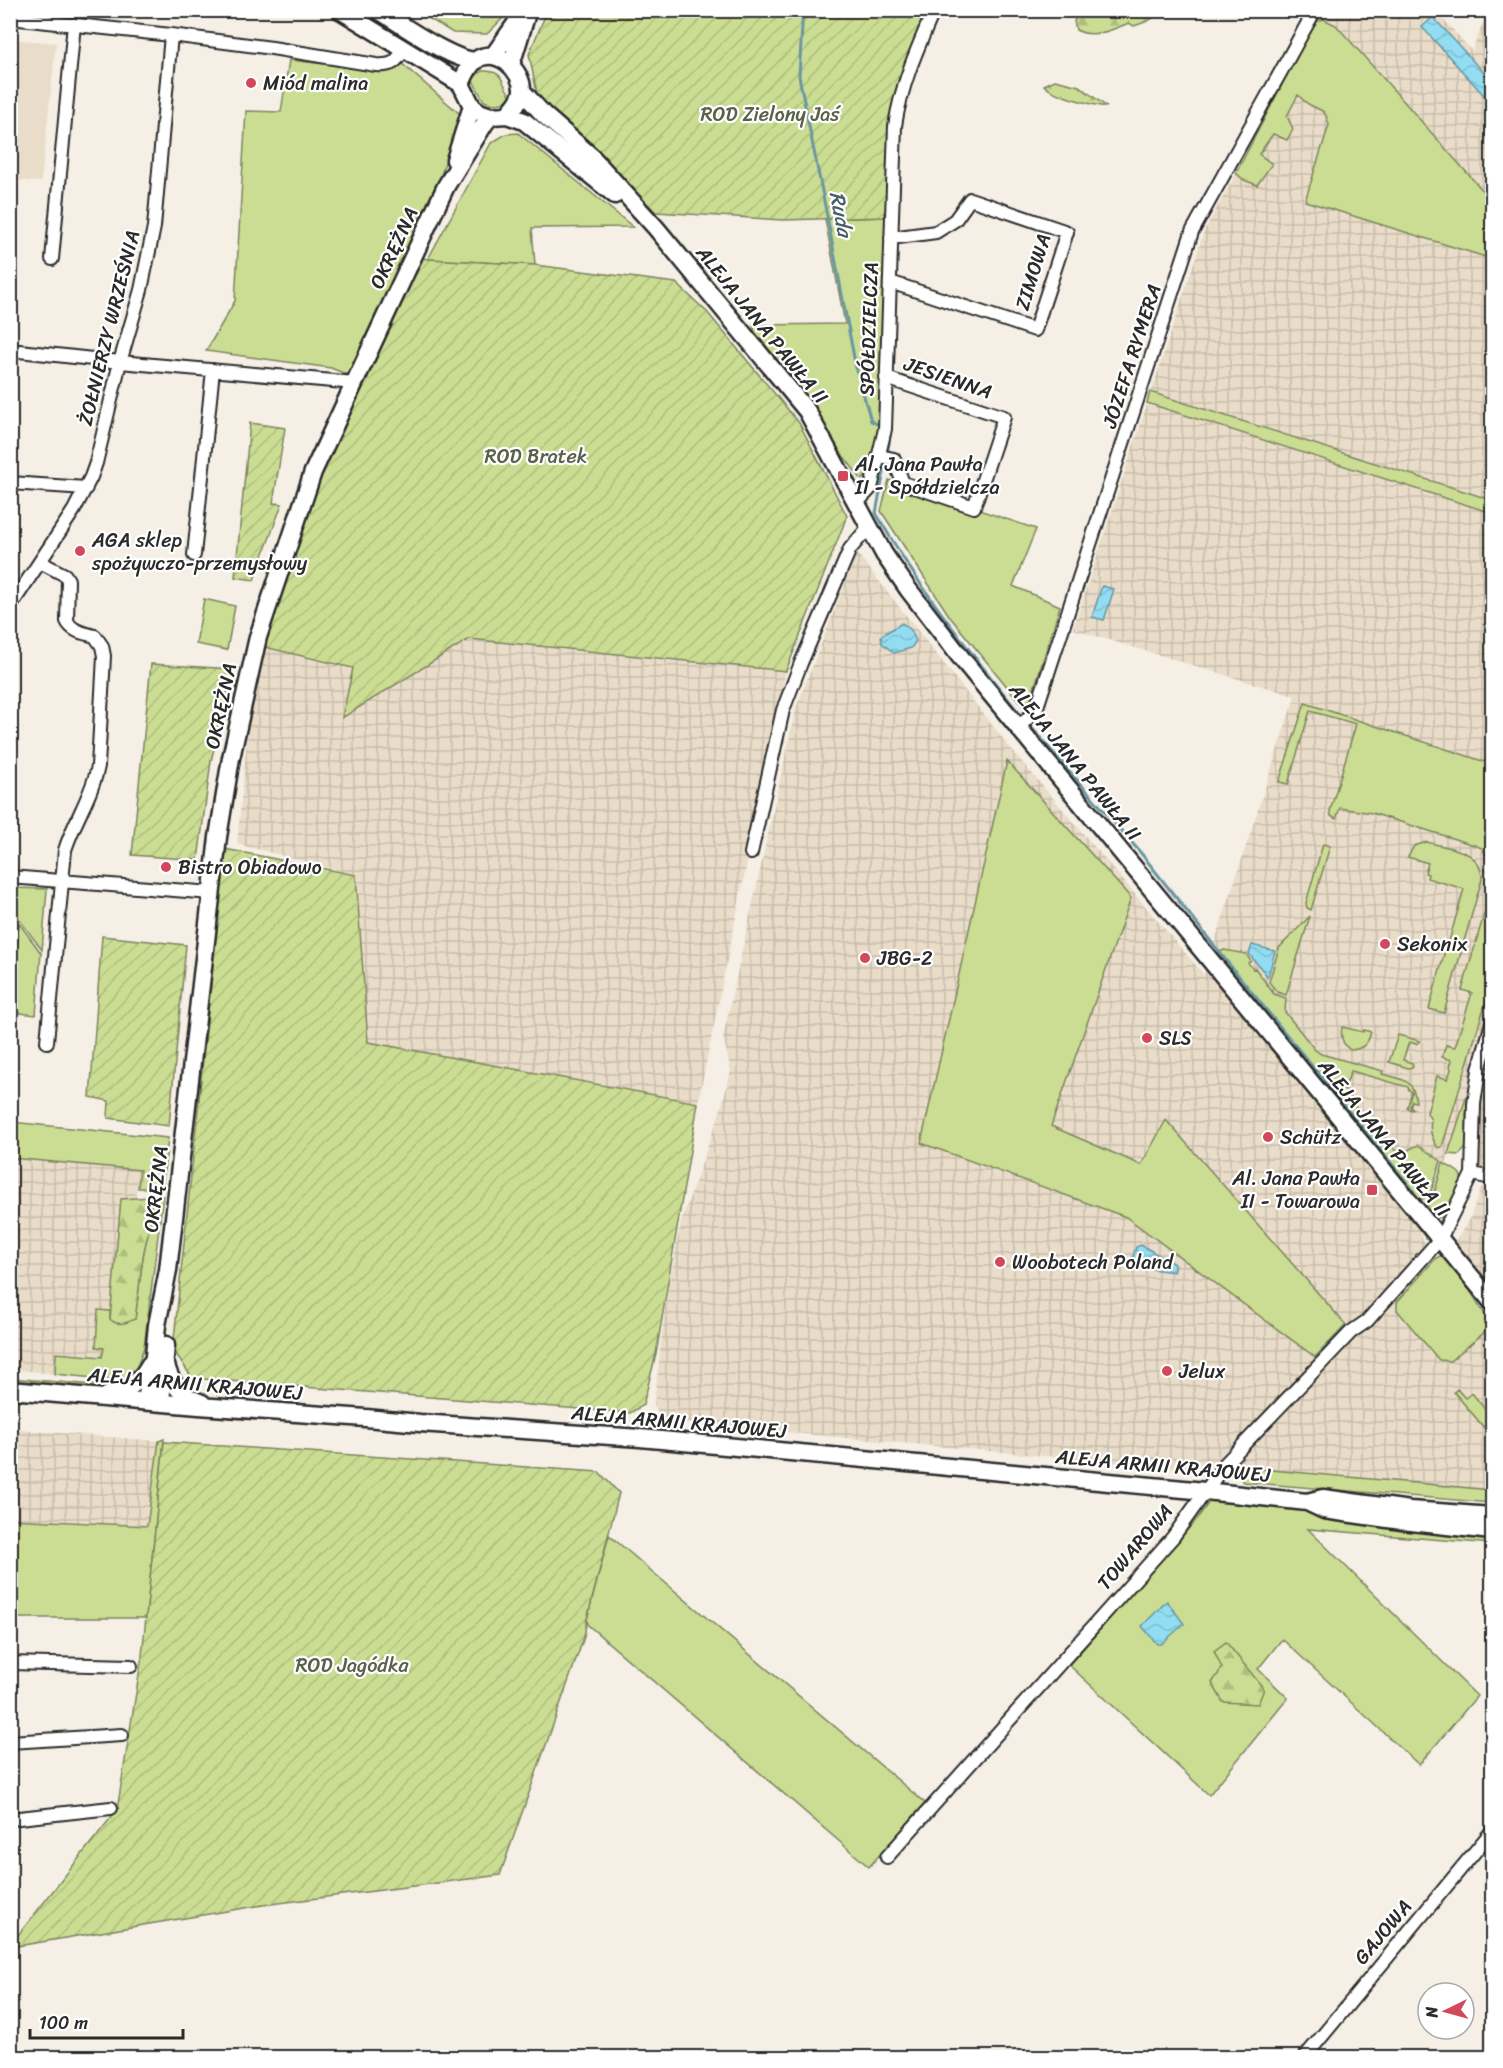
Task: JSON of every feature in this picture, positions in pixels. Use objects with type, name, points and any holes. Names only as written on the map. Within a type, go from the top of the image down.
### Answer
[{"type":"street","points":[[340,10],[461,84],[472,106],[479,112],[499,116],[519,99],[522,91],[519,78],[511,65],[493,56],[484,56],[476,61],[466,71],[461,84]]},
{"type":"street","points":[[378,10],[434,44],[467,60],[476,61]]},
{"type":"street","points":[[493,56],[527,10]]},
{"type":"street","points":[[511,65],[527,10]]},
{"type":"street","name":"SPÓŁDZIELCZA","points":[[856,504],[871,488],[885,429],[895,126],[899,98],[934,10]]},
{"type":"street","name":"JÓZEFA RYMERA","points":[[1019,727],[1036,710],[1192,232],[1315,10]]},
{"type":"street","points":[[10,18],[171,35],[382,66],[395,63],[404,49]]},
{"type":"street","points":[[52,259],[74,24]]},
{"type":"street","name":"ŻOŁNIERZY WRZEŚNIA","points":[[10,607],[74,510],[96,464],[120,362],[141,290],[154,226],[171,35]]},
{"type":"street","name":"ALEJA JANA PAWŁA II","points":[[522,91],[544,115],[591,156],[656,228],[807,411],[843,476],[868,528],[908,589],[1492,1302]]},
{"type":"street","name":"OKRĘŻNA","points":[[154,1402],[160,1359],[157,1324],[168,1270],[212,893],[231,758],[256,645],[313,472],[446,186],[472,106]]},
{"type":"street","name":"ALEJA JANA PAWŁA II","points":[[499,116],[524,121],[656,228]]},
{"type":"street","name":"OKRĘŻNA","points":[[446,186],[485,123],[499,116]]},
{"type":"street","name":"ZIMOWA","points":[[890,282],[1035,330],[1067,232],[970,199],[956,220],[936,232],[891,238]]},
{"type":"street","points":[[10,350],[355,383]]},
{"type":"street","points":[[194,555],[213,370]]},
{"type":"street","name":"JESIENNA","points":[[880,456],[894,459],[903,483],[974,507],[1004,417],[886,378]]},
{"type":"street","points":[[10,483],[86,488]]},
{"type":"street","points":[[751,853],[783,710],[850,549],[868,528]]},
{"type":"street","points":[[40,562],[65,575],[68,580],[67,621],[69,626],[95,636],[102,646],[104,656],[99,766],[65,850],[47,1042]]},
{"type":"street","points":[[10,877],[212,893]]},
{"type":"street","points":[[1492,1023],[1479,1070],[1474,1104],[1472,1174],[1492,1178]]},
{"type":"street","name":"TOWAROWA","points":[[887,1857],[1173,1537],[1225,1464],[1351,1332],[1366,1321],[1440,1239],[1472,1174]]},
{"type":"street","points":[[98,1397],[131,1387],[160,1359],[177,1389],[195,1400],[220,1408]]},
{"type":"street","name":"ALEJA ARMII KRAJOWEJ","points":[[10,1390],[220,1408],[640,1438],[1205,1491],[1307,1502],[1324,1510],[1492,1531]]},
{"type":"street","name":"ALEJA ARMII KRAJOWEJ","points":[[10,1402],[48,1392]]},
{"type":"street","name":"ALEJA ARMII KRAJOWEJ","points":[[1307,1502],[1323,1498],[1410,1510],[1492,1516]]},
{"type":"street","points":[[10,1663],[131,1666]]},
{"type":"street","points":[[10,1742],[122,1735]]},
{"type":"street","points":[[10,1819],[111,1808]]},
{"type":"street","name":"GAJOWA","points":[[1304,2058],[1492,1831]]},
{"type":"shaded area","points":[[1320,11],[1436,11],[1472,51],[1487,12],[1492,15],[1492,1029],[1421,1237],[1492,1332],[1492,1490],[1208,1465],[1196,1470],[663,1421],[654,1405],[665,1307],[681,1222],[720,1112],[731,1071],[723,1037],[796,708],[857,553],[1011,749],[1204,975],[1295,696],[1073,629],[1205,229],[1274,106]]},
{"type":"shaded area","points":[[10,39],[56,43],[41,182],[11,180]]},
{"type":"shaded area","points":[[469,639],[786,671],[698,1103],[367,1042],[356,875],[237,844],[256,645],[353,668],[342,718]]},
{"type":"shaded area","points":[[1492,1038],[1492,1170],[1479,1169],[1478,1106],[1483,1070]]},
{"type":"shaded area","points":[[11,1158],[140,1170],[117,1306],[102,1357],[56,1353],[55,1374],[11,1369]]},
{"type":"shaded area","points":[[1486,1185],[1492,1188],[1492,1289],[1466,1257],[1456,1240],[1470,1219],[1481,1188]]},
{"type":"shaded area","points":[[10,1429],[159,1441],[147,1526],[11,1519]]},
{"type":"green space","points":[[1082,10],[1161,11],[1138,25],[1134,26],[1129,23],[1096,34],[1089,34],[1076,30],[1074,21]]},
{"type":"green space","points":[[417,11],[507,11],[487,34],[453,33]]},
{"type":"green space","name":"ROD Zielony Jaś","points":[[547,11],[934,11],[899,78],[887,217],[782,220],[656,212],[538,98],[529,54]]},
{"type":"green space","points":[[1323,19],[1336,25],[1492,201],[1492,259],[1305,201],[1329,125],[1323,111],[1308,104],[1298,95],[1287,116],[1293,129],[1287,140],[1273,134],[1259,154],[1272,164],[1257,185],[1244,180],[1236,173],[1314,23]]},
{"type":"green space","points":[[289,60],[388,71],[401,63],[460,114],[437,188],[348,375],[331,368],[206,351],[235,301],[246,111],[281,112]]},
{"type":"green space","points":[[482,71],[495,73],[501,78],[511,96],[505,102],[498,104],[484,101],[472,79]]},
{"type":"green space","points":[[1055,80],[1079,86],[1107,107],[1064,96],[1044,85]]},
{"type":"green space","points":[[518,133],[633,227],[532,228],[535,265],[428,259],[491,143],[506,134]]},
{"type":"green space","points":[[887,217],[881,428],[870,471],[862,480],[758,345],[753,325],[845,324],[825,219]]},
{"type":"green space","name":"ROD Bratek","points":[[413,256],[428,259],[535,265],[676,283],[707,312],[799,423],[847,516],[786,671],[469,639],[342,718],[353,668],[256,645],[313,472]]},
{"type":"green space","points":[[1150,392],[1492,500],[1492,513],[1147,403]]},
{"type":"green space","points":[[250,423],[285,428],[273,503],[282,504],[254,580],[235,577]]},
{"type":"green space","points":[[889,480],[1036,529],[1013,586],[1060,606],[1027,711],[950,617],[881,511]]},
{"type":"green space","points":[[204,599],[235,606],[227,650],[196,644]]},
{"type":"green space","points":[[151,664],[233,669],[211,761],[198,860],[132,855]]},
{"type":"green space","points":[[1305,703],[1492,764],[1492,865],[1482,848],[1372,813],[1340,808],[1336,819],[1331,816],[1330,811],[1356,724],[1310,711],[1288,784],[1279,782]]},
{"type":"green space","points":[[1007,761],[1131,898],[1051,1126],[1141,1165],[1166,1120],[1346,1325],[1315,1357],[1126,1217],[921,1143]]},
{"type":"green space","points":[[1427,842],[1463,852],[1476,862],[1480,869],[1482,879],[1463,945],[1449,941],[1464,889],[1427,878],[1428,874],[1425,873],[1428,863],[1408,857],[1414,846]]},
{"type":"green space","points":[[1323,844],[1330,846],[1311,910],[1307,908],[1306,903]]},
{"type":"green space","points":[[225,849],[356,875],[368,1042],[698,1103],[656,1354],[643,1405],[630,1413],[192,1378],[173,1349]]},
{"type":"green space","points":[[1492,887],[1492,981],[1442,1147],[1438,1148],[1432,1135],[1431,1120],[1427,1113],[1437,1076],[1448,1079],[1451,1069],[1452,1060],[1442,1057],[1446,1045],[1455,1047],[1472,993],[1462,990]]},
{"type":"green space","points":[[11,888],[47,889],[42,950],[11,908]]},
{"type":"green space","points":[[1310,916],[1286,995],[1277,992],[1269,982],[1279,948]]},
{"type":"green space","points":[[19,923],[41,953],[36,1015],[12,1012]]},
{"type":"green space","points":[[102,936],[186,945],[169,1126],[108,1118],[109,1101],[90,1097]]},
{"type":"green space","points":[[1447,944],[1462,949],[1444,1013],[1429,1009]]},
{"type":"green space","points":[[1224,950],[1246,954],[1251,961],[1248,963],[1253,969],[1255,968],[1274,994],[1286,998],[1285,1012],[1315,1050],[1321,1054],[1383,1071],[1382,1074],[1410,1084],[1416,1102],[1412,1101],[1410,1107],[1414,1109],[1412,1110],[1407,1108],[1412,1092],[1408,1087],[1351,1071],[1344,1090],[1350,1093],[1351,1102],[1395,1150],[1406,1151],[1418,1145],[1441,1161],[1430,1194],[1423,1199],[1416,1198],[1216,954]]},
{"type":"green space","points":[[1342,1027],[1371,1032],[1364,1045],[1350,1050],[1342,1040]]},
{"type":"green space","points":[[1398,1035],[1420,1041],[1416,1044],[1409,1042],[1403,1060],[1412,1063],[1413,1067],[1408,1068],[1389,1062]]},
{"type":"green space","points":[[1472,1079],[1466,1115],[1467,1147],[1459,1155],[1448,1154]]},
{"type":"green space","points":[[11,1122],[168,1138],[162,1188],[138,1188],[140,1170],[11,1158]]},
{"type":"green space","points":[[1443,1163],[1459,1173],[1462,1183],[1445,1217],[1437,1218],[1427,1204],[1434,1194]]},
{"type":"green space","points":[[163,1196],[144,1347],[136,1370],[124,1381],[55,1374],[56,1353],[102,1357],[104,1348],[96,1347],[98,1310],[110,1311],[110,1319],[135,1319],[143,1257],[151,1220],[149,1197]]},
{"type":"green space","points":[[149,1197],[151,1220],[143,1257],[135,1319],[119,1324],[110,1319],[121,1199]]},
{"type":"green space","points":[[1444,1254],[1449,1256],[1492,1326],[1450,1361],[1439,1360],[1397,1310],[1397,1302],[1436,1258]]},
{"type":"green space","points":[[10,1378],[120,1387],[101,1391],[11,1384]]},
{"type":"green space","points":[[1457,1389],[1465,1398],[1472,1393],[1488,1413],[1492,1410],[1492,1425],[1487,1431],[1454,1392]]},
{"type":"green space","points":[[164,1439],[146,1618],[11,1618],[11,1519],[147,1526],[159,1441]]},
{"type":"green space","name":"ROD Jagódka","points":[[164,1442],[599,1472],[619,1493],[584,1637],[500,1875],[263,1905],[11,1947],[11,1944],[117,1810],[142,1656]]},
{"type":"green space","points":[[1239,1467],[1492,1490],[1492,1503],[1243,1482],[1238,1475]]},
{"type":"green space","points":[[1212,1498],[1282,1504],[1492,1537],[1492,1544],[1308,1529],[1477,1696],[1419,1765],[1282,1639],[1258,1669],[1288,1698],[1209,1795],[1069,1665],[1196,1520]]},
{"type":"green space","points":[[609,1535],[925,1803],[869,1867],[588,1625],[587,1619]]},
{"type":"green space","points":[[1226,1642],[1264,1689],[1258,1704],[1223,1702],[1212,1683],[1222,1668],[1214,1651]]},
{"type":"water","points":[[1433,17],[1492,82],[1492,104],[1422,27]]},
{"type":"water","points":[[1102,586],[1114,589],[1104,620],[1092,617]]},
{"type":"water","points":[[902,623],[911,630],[916,641],[911,648],[894,653],[882,643],[881,636]]},
{"type":"water","points":[[1252,945],[1275,951],[1268,977],[1249,954]]},
{"type":"water","points":[[1141,1245],[1174,1264],[1174,1272],[1135,1267],[1131,1264],[1136,1247]]},
{"type":"water","points":[[1167,1601],[1184,1624],[1161,1644],[1157,1644],[1142,1626]]},
{"type":"waterway","name":"Ruda","points":[[803,10],[799,76],[856,368],[871,421],[877,424]]},
{"type":"waterway","points":[[888,449],[891,431]]},
{"type":"waterway","points":[[885,466],[876,513],[926,592],[1020,714]]},
{"type":"waterway","points":[[1031,727],[1140,852],[1413,1190]]},
{"type":"waterway","points":[[1476,1270],[1492,1289]]},
{"type":"place","name":"Miód malina","points":[[251,83]]},
{"type":"place","name":"Al. Jana Pawła II - Spółdzielcza","points":[[843,476]]},
{"type":"place","name":"AGA sklep spożywczo-przemysłowy","points":[[80,551]]},
{"type":"place","name":"Bistro Obiadowo","points":[[166,867]]},
{"type":"place","name":"Sekonix","points":[[1385,944]]},
{"type":"place","name":"JBG-2","points":[[865,958]]},
{"type":"place","name":"SLS","points":[[1147,1038]]},
{"type":"place","name":"Schütz","points":[[1268,1137]]},
{"type":"place","name":"Al. Jana Pawła II - Towarowa","points":[[1372,1190]]},
{"type":"place","name":"Woobotech Poland","points":[[1000,1262]]},
{"type":"place","name":"Jelux","points":[[1167,1371]]}]
